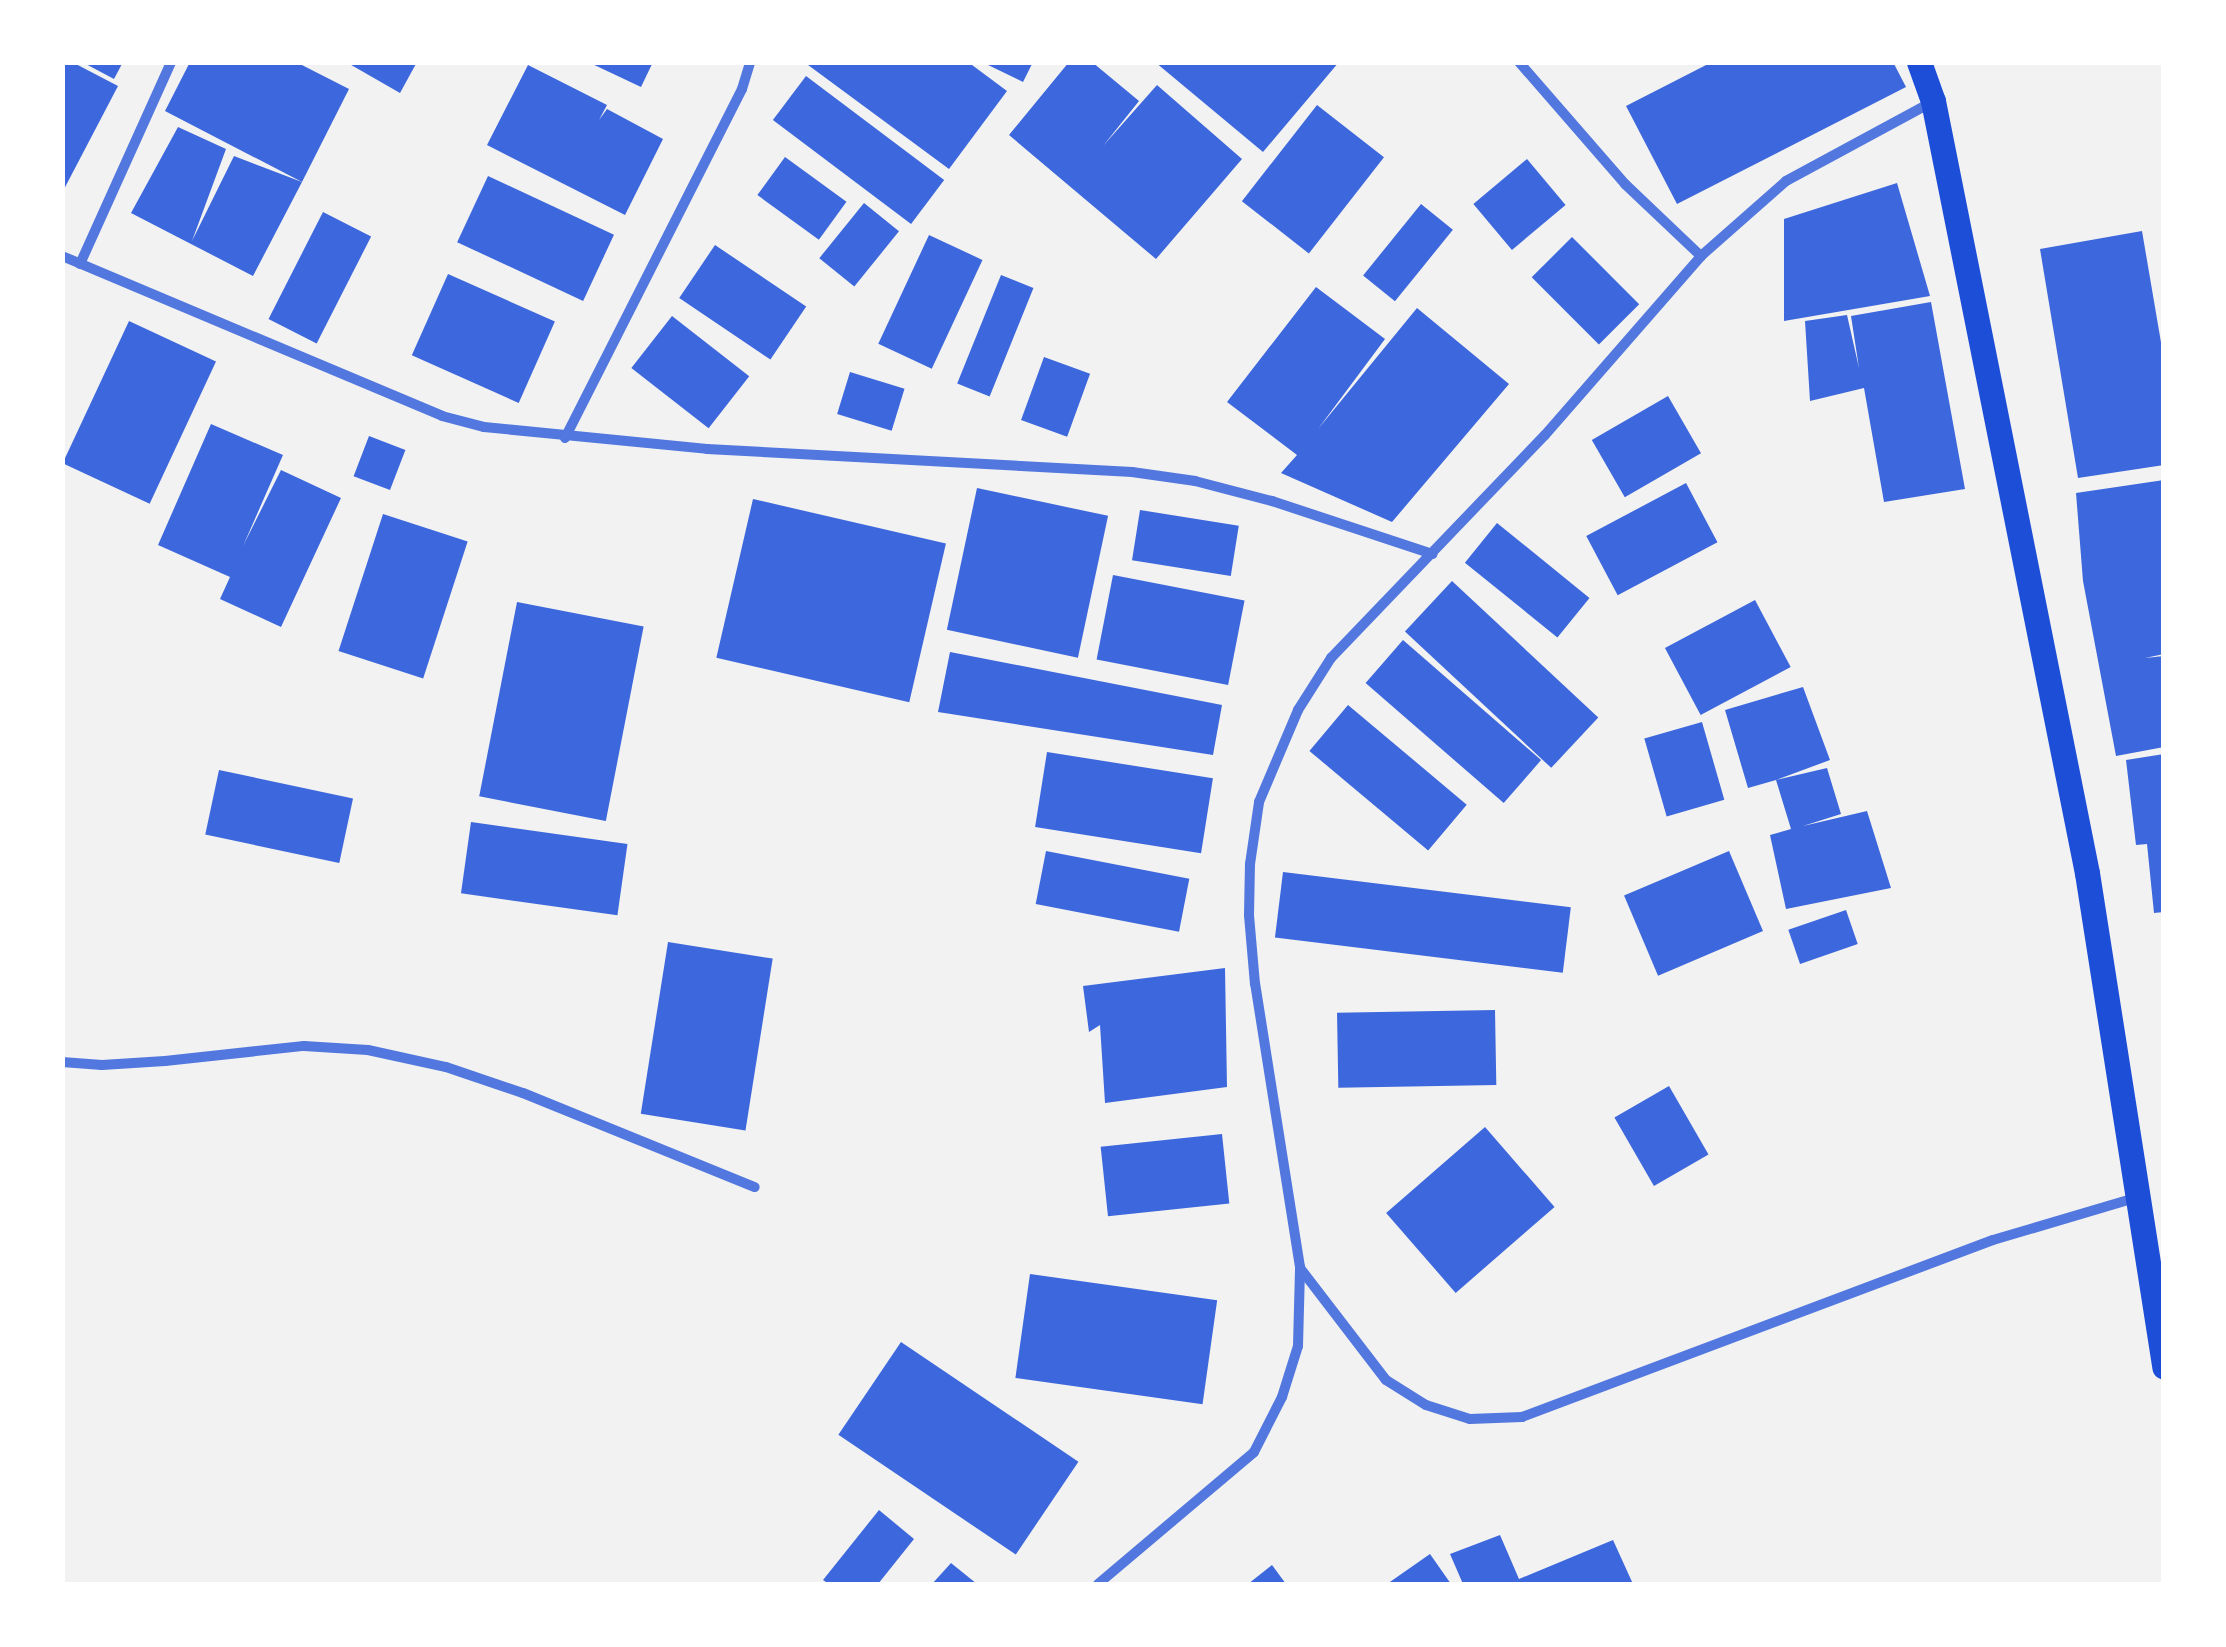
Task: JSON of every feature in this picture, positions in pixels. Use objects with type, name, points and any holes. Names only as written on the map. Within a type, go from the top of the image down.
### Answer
[{"type":"main road","points":[[1919,62],[1933,101],[2087,873],[2164,1368]]},
{"type":"street","points":[[80,264],[171,62]]},
{"type":"street","points":[[566,438],[742,89],[750,62]]},
{"type":"street","points":[[1518,62],[1625,184],[1702,256]]},
{"type":"street","points":[[1098,1584],[1254,1452],[1282,1397],[1298,1346],[1300,1267],[1255,984],[1250,864],[1259,802],[1298,710],[1330,658],[1544,435],[1702,256],[1786,181],[1933,101]]},
{"type":"street","points":[[62,256],[442,416],[566,438],[1132,472],[1195,481],[1272,501],[1432,554]]},
{"type":"street","points":[[62,1062],[102,1066],[304,1046],[368,1050],[446,1067],[524,1093],[755,1187]]},
{"type":"street","points":[[1300,1267],[1386,1380],[1426,1405],[1470,1419],[1522,1417],[1993,1240],[2137,1197]]},
{"type":"building","points":[[62,62],[72,62],[118,86],[62,193]]},
{"type":"building","points":[[82,62],[123,62],[114,79]]},
{"type":"building","points":[[190,62],[296,62],[349,89],[302,182],[165,111]]},
{"type":"building","points":[[346,62],[417,62],[400,93]]},
{"type":"building","points":[[588,62],[653,62],[641,87]]},
{"type":"building","points":[[804,62],[968,62],[1007,91],[949,169]]},
{"type":"building","points":[[982,62],[1033,62],[1023,82]]},
{"type":"building","points":[[1069,62],[1092,62],[1139,101],[1103,146],[1157,85],[1242,159],[1156,259],[1009,135]]},
{"type":"building","points":[[1155,62],[1339,62],[1263,152]]},
{"type":"building","points":[[1712,62],[1893,62],[1906,87],[1677,204],[1626,106]]},
{"type":"building","points":[[528,65],[607,105],[599,120],[607,109],[663,139],[625,215],[487,145]]},
{"type":"building","points":[[806,76],[944,180],[911,224],[773,120]]},
{"type":"building","points":[[1317,105],[1384,157],[1309,253],[1242,201]]},
{"type":"building","points":[[178,127],[226,149],[192,241],[234,156],[302,182],[253,276],[131,213]]},
{"type":"building","points":[[785,157],[846,202],[819,240],[757,195]]},
{"type":"building","points":[[1527,159],[1566,205],[1512,250],[1473,204]]},
{"type":"building","points":[[488,176],[614,235],[583,301],[457,242]]},
{"type":"building","points":[[1897,183],[1930,296],[1784,321],[1784,219]]},
{"type":"building","points":[[864,203],[899,231],[854,286],[819,258]]},
{"type":"building","points":[[1421,204],[1453,230],[1395,301],[1363,275]]},
{"type":"building","points":[[323,212],[371,237],[317,343],[269,319]]},
{"type":"building","points":[[2142,231],[2164,360],[2164,465],[2078,478],[2040,249]]},
{"type":"building","points":[[929,235],[982,260],[932,369],[878,344]]},
{"type":"building","points":[[1572,237],[1639,304],[1599,344],[1532,277]]},
{"type":"building","points":[[715,245],[806,307],[770,360],[679,298]]},
{"type":"building","points":[[448,274],[555,322],[519,403],[412,355]]},
{"type":"building","points":[[1001,275],[1033,288],[990,397],[957,383]]},
{"type":"building","points":[[1316,287],[1385,339],[1318,429],[1417,308],[1509,384],[1392,522],[1281,473],[1297,455],[1227,402]]},
{"type":"building","points":[[1931,302],[1965,489],[1884,502],[1864,388],[1810,401],[1805,321],[1847,315],[1859,368],[1851,316]]},
{"type":"building","points":[[672,316],[749,376],[709,428],[631,368]]},
{"type":"building","points":[[129,321],[216,362],[150,504],[63,463]]},
{"type":"building","points":[[1044,357],[1090,374],[1067,437],[1021,420]]},
{"type":"building","points":[[850,372],[905,389],[892,431],[837,414]]},
{"type":"building","points":[[1668,396],[1701,453],[1625,497],[1592,440]]},
{"type":"building","points":[[211,424],[283,455],[243,546],[281,470],[341,498],[281,627],[220,599],[230,577],[158,545]]},
{"type":"building","points":[[369,436],[405,450],[390,490],[354,476]]},
{"type":"building","points":[[2164,480],[2164,654],[2145,658],[2164,656],[2164,747],[2116,756],[2083,581],[2076,493]]},
{"type":"building","points":[[1686,483],[1717,542],[1618,595],[1586,536]]},
{"type":"building","points":[[977,488],[1108,516],[1078,658],[947,630]]},
{"type":"building","points":[[753,499],[946,544],[909,702],[716,658]]},
{"type":"building","points":[[1140,510],[1239,526],[1231,576],[1132,560]]},
{"type":"building","points":[[383,514],[468,542],[423,678],[339,651]]},
{"type":"building","points":[[1497,523],[1589,598],[1557,638],[1465,563]]},
{"type":"building","points":[[1113,575],[1245,601],[1228,685],[1097,659]]},
{"type":"building","points":[[1452,581],[1598,717],[1551,768],[1405,631]]},
{"type":"building","points":[[1755,600],[1791,667],[1701,715],[1665,648]]},
{"type":"building","points":[[517,602],[644,627],[606,821],[479,796]]},
{"type":"building","points":[[1403,640],[1541,760],[1504,803],[1366,683]]},
{"type":"building","points":[[950,652],[1222,705],[1213,755],[938,712]]},
{"type":"building","points":[[1803,687],[1830,760],[1748,788],[1725,710]]},
{"type":"building","points":[[1348,705],[1467,805],[1428,851],[1309,751]]},
{"type":"building","points":[[1702,722],[1724,800],[1667,816],[1644,739]]},
{"type":"building","points":[[1047,752],[1213,778],[1201,853],[1035,827]]},
{"type":"building","points":[[2164,754],[2164,912],[2154,913],[2147,844],[2136,845],[2126,760]]},
{"type":"building","points":[[1827,768],[1841,814],[1803,826],[1867,811],[1891,888],[1786,909],[1770,835],[1791,829],[1776,780]]},
{"type":"building","points":[[219,770],[353,798],[339,863],[205,835]]},
{"type":"building","points":[[471,822],[627,844],[617,915],[461,893]]},
{"type":"building","points":[[1046,851],[1189,879],[1179,932],[1036,904]]},
{"type":"building","points":[[1729,851],[1763,931],[1658,976],[1624,896]]},
{"type":"building","points":[[1283,872],[1571,907],[1563,973],[1275,938]]},
{"type":"building","points":[[1846,910],[1858,944],[1800,964],[1788,930]]},
{"type":"building","points":[[668,942],[773,959],[745,1130],[641,1114]]},
{"type":"building","points":[[1225,968],[1227,1087],[1105,1103],[1100,1025],[1089,1032],[1083,986]]},
{"type":"building","points":[[1495,1010],[1496,1085],[1338,1088],[1337,1013]]},
{"type":"building","points":[[1669,1086],[1708,1154],[1654,1186],[1614,1118]]},
{"type":"building","points":[[1485,1127],[1555,1207],[1456,1293],[1386,1213]]},
{"type":"building","points":[[1222,1134],[1229,1204],[1108,1216],[1101,1147]]},
{"type":"building","points":[[1030,1274],[1217,1300],[1203,1404],[1015,1378]]},
{"type":"building","points":[[901,1342],[1078,1462],[1016,1555],[838,1435]]},
{"type":"building","points":[[879,1510],[914,1539],[878,1584],[829,1584],[823,1580]]},
{"type":"building","points":[[1500,1535],[1519,1579],[1613,1540],[1633,1584],[1463,1584],[1450,1554]]},
{"type":"building","points":[[1430,1554],[1451,1584],[1387,1584]]},
{"type":"building","points":[[951,1563],[977,1584],[932,1584]]},
{"type":"building","points":[[1272,1565],[1286,1584],[1248,1584]]}]
